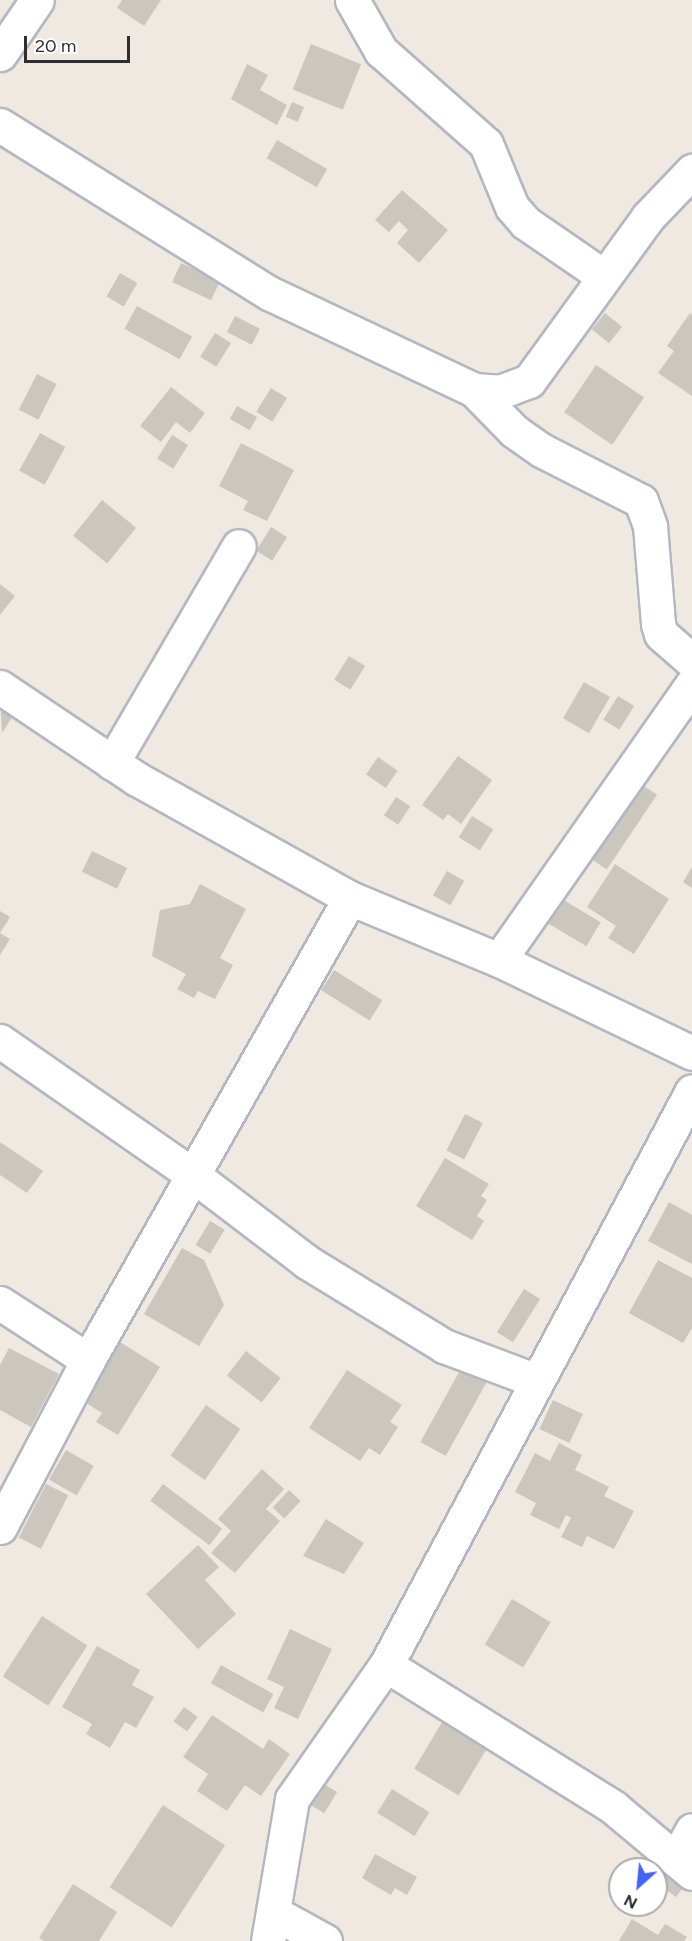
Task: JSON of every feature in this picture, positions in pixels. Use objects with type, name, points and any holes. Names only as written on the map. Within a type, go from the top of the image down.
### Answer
[{"type":"street","points":[[0,54],[37,0]]},
{"type":"street","points":[[352,0],[381,51],[486,144],[512,207],[526,223],[603,276]]},
{"type":"street","points":[[0,125],[269,293],[474,390],[514,431],[541,450],[641,501],[650,526],[661,634],[692,661]]},
{"type":"street","points":[[474,390],[500,392],[529,381],[603,276],[692,171]]},
{"type":"street","points":[[112,763],[238,546]]},
{"type":"street","points":[[499,960],[692,684]]},
{"type":"street","points":[[0,687],[112,763],[350,898],[499,960],[692,1053]]},
{"type":"street","points":[[0,1527],[88,1360],[350,898]]},
{"type":"street","points":[[0,1041],[193,1174],[307,1263],[444,1346],[537,1381]]},
{"type":"street","points":[[326,1941],[272,1928],[292,1799],[386,1665],[692,1091]]},
{"type":"street","points":[[0,1303],[88,1360]]},
{"type":"street","points":[[386,1665],[613,1807],[684,1866],[692,1830]]},
{"type":"building","points":[[122,0],[161,0],[144,26],[117,8]]},
{"type":"building","points":[[311,44],[361,64],[343,110],[293,89]]},
{"type":"building","points":[[247,64],[268,75],[260,90],[287,105],[277,125],[231,99]]},
{"type":"building","points":[[292,102],[304,107],[298,122],[286,117]]},
{"type":"building","points":[[277,140],[327,169],[317,187],[266,158]]},
{"type":"building","points":[[402,190],[448,230],[419,263],[397,243],[408,230],[399,221],[389,232],[375,220]]},
{"type":"building","points":[[181,263],[220,281],[211,300],[172,282]]},
{"type":"building","points":[[120,273],[137,283],[124,306],[106,296]]},
{"type":"building","points":[[137,306],[192,337],[179,359],[124,329]]},
{"type":"building","points":[[605,313],[622,327],[609,343],[592,329]]},
{"type":"building","points":[[690,313],[692,315],[692,396],[658,373],[674,351],[667,346]]},
{"type":"building","points":[[235,316],[260,329],[252,345],[227,332]]},
{"type":"building","points":[[215,333],[231,343],[216,367],[200,357]]},
{"type":"building","points":[[596,365],[644,397],[612,445],[564,412]]},
{"type":"building","points":[[37,374],[57,384],[38,420],[19,410]]},
{"type":"building","points":[[171,387],[205,413],[190,433],[176,422],[161,442],[140,426]]},
{"type":"building","points":[[271,388],[287,398],[272,422],[256,412]]},
{"type":"building","points":[[237,406],[257,417],[250,430],[230,419]]},
{"type":"building","points":[[40,433],[65,447],[45,485],[19,471]]},
{"type":"building","points":[[172,435],[188,445],[173,469],[157,459]]},
{"type":"building","points":[[241,443],[294,470],[267,521],[243,510],[248,501],[219,486]]},
{"type":"building","points":[[102,500],[136,528],[107,563],[73,536]]},
{"type":"building","points":[[271,527],[287,537],[272,561],[256,551]]},
{"type":"building","points":[[0,584],[15,596],[0,615]]},
{"type":"building","points":[[349,656],[365,666],[350,690],[334,680]]},
{"type":"building","points":[[584,682],[610,697],[589,733],[563,718]]},
{"type":"building","points":[[0,693],[13,701],[7,712],[13,716],[2,733]]},
{"type":"building","points":[[618,696],[634,706],[619,730],[603,720]]},
{"type":"building","points":[[458,756],[492,780],[461,824],[448,814],[443,820],[422,805]]},
{"type":"building","points":[[378,757],[398,771],[386,788],[366,774]]},
{"type":"building","points":[[638,782],[657,795],[607,869],[588,857]]},
{"type":"building","points":[[396,797],[410,806],[398,825],[384,815]]},
{"type":"building","points":[[472,816],[493,829],[480,850],[459,837]]},
{"type":"building","points":[[92,851],[127,868],[117,889],[82,872]]},
{"type":"building","points":[[615,864],[669,899],[634,954],[608,938],[616,926],[587,907]]},
{"type":"building","points":[[692,867],[692,888],[683,882]]},
{"type":"building","points":[[447,871],[464,881],[450,905],[433,895]]},
{"type":"building","points":[[200,884],[246,909],[220,958],[233,965],[215,999],[198,991],[194,998],[177,989],[186,974],[152,956],[160,910],[190,904]]},
{"type":"building","points":[[557,896],[601,922],[586,946],[543,920]]},
{"type":"building","points":[[0,911],[10,917],[0,933]]},
{"type":"building","points":[[0,933],[10,939],[0,955]]},
{"type":"building","points":[[334,970],[382,1000],[370,1021],[321,990]]},
{"type":"building","points":[[465,1114],[483,1123],[464,1160],[446,1151]]},
{"type":"building","points":[[0,1142],[43,1171],[27,1193],[0,1175]]},
{"type":"building","points":[[445,1158],[489,1184],[481,1196],[487,1200],[477,1216],[484,1221],[472,1240],[416,1206]]},
{"type":"building","points":[[669,1202],[692,1215],[692,1264],[648,1241]]},
{"type":"building","points":[[210,1221],[225,1230],[210,1254],[196,1245]]},
{"type":"building","points":[[182,1248],[204,1260],[224,1305],[199,1346],[144,1314]]},
{"type":"building","points":[[658,1260],[692,1278],[692,1328],[683,1343],[629,1313]]},
{"type":"building","points":[[524,1289],[540,1299],[513,1342],[497,1332]]},
{"type":"building","points":[[120,1342],[160,1367],[118,1435],[96,1422],[102,1413],[83,1401]]},
{"type":"building","points":[[9,1348],[59,1374],[31,1427],[0,1410],[0,1365]]},
{"type":"building","points":[[246,1351],[281,1378],[262,1403],[227,1375]]},
{"type":"building","points":[[463,1365],[488,1379],[446,1456],[420,1442]]},
{"type":"building","points":[[347,1370],[402,1405],[390,1422],[398,1427],[380,1455],[369,1448],[360,1461],[309,1428]]},
{"type":"building","points":[[553,1400],[583,1414],[569,1443],[539,1429]]},
{"type":"building","points":[[206,1405],[240,1429],[205,1480],[170,1456]]},
{"type":"building","points":[[559,1443],[582,1455],[575,1470],[609,1487],[604,1496],[634,1511],[614,1549],[587,1536],[582,1547],[561,1537],[571,1518],[566,1515],[559,1529],[530,1515],[536,1503],[515,1492],[535,1453],[550,1461]]},
{"type":"building","points":[[66,1450],[94,1466],[77,1495],[49,1479]]},
{"type":"building","points":[[262,1469],[284,1489],[266,1509],[280,1521],[235,1573],[211,1553],[231,1531],[218,1519]]},
{"type":"building","points":[[46,1484],[68,1495],[41,1549],[19,1537]]},
{"type":"building","points":[[163,1484],[222,1529],[209,1545],[150,1501]]},
{"type":"building","points":[[289,1490],[301,1501],[284,1518],[273,1508]]},
{"type":"building","points":[[326,1519],[364,1543],[344,1574],[303,1556]]},
{"type":"building","points":[[198,1545],[219,1567],[205,1580],[236,1614],[198,1649],[146,1594]]},
{"type":"building","points":[[512,1599],[551,1622],[523,1668],[485,1644]]},
{"type":"building","points":[[42,1616],[87,1645],[48,1706],[3,1676]]},
{"type":"building","points":[[290,1629],[332,1649],[298,1719],[274,1708],[284,1687],[267,1679]]},
{"type":"building","points":[[97,1646],[140,1670],[132,1685],[154,1697],[136,1728],[125,1722],[110,1748],[86,1734],[92,1724],[62,1707]]},
{"type":"building","points":[[221,1665],[273,1694],[263,1712],[211,1683]]},
{"type":"building","points":[[184,1707],[198,1717],[187,1732],[173,1722]]},
{"type":"building","points":[[212,1715],[263,1749],[269,1739],[290,1754],[261,1796],[245,1785],[227,1811],[197,1791],[208,1774],[183,1757]]},
{"type":"building","points":[[444,1719],[489,1746],[459,1795],[414,1769]]},
{"type":"building","points":[[314,1778],[337,1792],[324,1813],[301,1799]]},
{"type":"building","points":[[392,1789],[429,1812],[414,1836],[377,1813]]},
{"type":"building","points":[[163,1805],[225,1845],[172,1927],[110,1887]]},
{"type":"building","points":[[375,1854],[417,1877],[407,1895],[395,1888],[391,1895],[362,1878]]},
{"type":"building","points":[[668,1864],[689,1880],[676,1897],[668,1891]]},
{"type":"building","points":[[73,1884],[117,1912],[99,1941],[44,1941],[39,1938]]},
{"type":"building","points":[[632,1919],[658,1935],[665,1924],[687,1937],[684,1941],[619,1941]]}]
